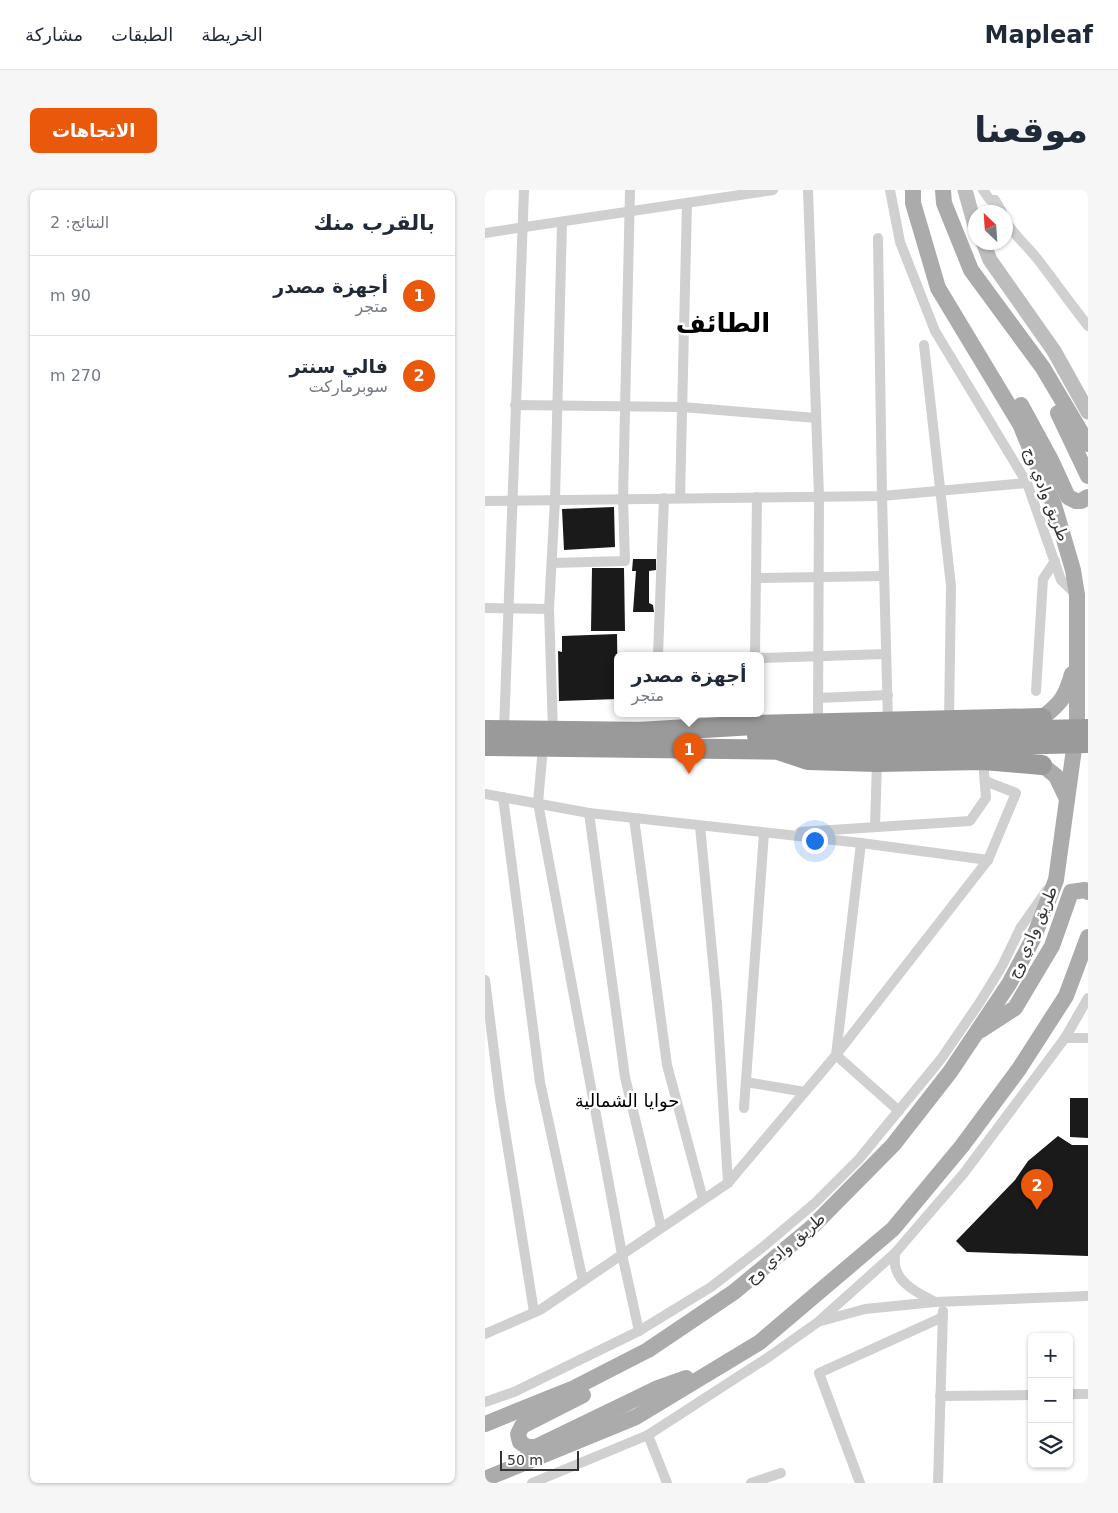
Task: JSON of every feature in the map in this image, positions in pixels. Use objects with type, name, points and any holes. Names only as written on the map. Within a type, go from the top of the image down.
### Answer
[{"type":"highway","points":[[485,746],[638,732],[755,725],[1042,718]]},
{"type":"highway","points":[[755,725],[1088,729]]},
{"type":"highway","points":[[495,730],[548,739],[786,750],[1088,743]]},
{"type":"highway","points":[[786,750],[808,760],[877,762],[983,760],[1042,765]]},
{"type":"main road","name":"طريق وادي وج","points":[[485,1424],[573,1389],[648,1350],[734,1292],[811,1228],[893,1145],[950,1072],[1013,976],[1033,939],[1055,880],[1077,727],[1077,595],[1073,570],[1054,504],[1020,424],[938,288],[913,203],[913,190]]},
{"type":"main road","points":[[943,190],[944,203],[971,270],[1043,368],[1088,444]]},
{"type":"main road","points":[[979,281],[1005,335],[1031,368],[1063,421],[1088,476]]},
{"type":"main road","points":[[981,360],[1001,377],[1024,410],[1051,460],[1067,497],[1076,501],[1081,501],[1088,497]]},
{"type":"main road","points":[[1042,718],[1059,704],[1067,691],[1076,657]]},
{"type":"main road","points":[[1042,765],[1056,776],[1067,799]]},
{"type":"main road","points":[[976,1033],[1015,1008],[1052,946],[1071,892],[1085,890],[1088,892]]},
{"type":"main road","points":[[485,1479],[636,1417],[760,1342],[893,1229],[963,1146],[1019,1069],[1066,996],[1088,937]]},
{"type":"main road","points":[[688,1323],[657,1357],[522,1426],[518,1434],[520,1442],[527,1447],[536,1447],[658,1388],[724,1363]]},
{"type":"street","points":[[495,730],[507,608],[524,190]]},
{"type":"street","points":[[552,563],[625,561],[623,499],[630,190]]},
{"type":"street","points":[[485,233],[773,190]]},
{"type":"street","points":[[807,190],[819,496],[818,724]]},
{"type":"street","points":[[890,190],[900,242],[935,332],[1027,482],[1061,580],[1077,595]]},
{"type":"street","points":[[965,190],[969,205]]},
{"type":"street","points":[[983,190],[990,200],[995,200],[998,205]]},
{"type":"street","points":[[679,498],[687,203]]},
{"type":"street","points":[[562,222],[555,500],[549,609],[548,739],[538,804],[622,1254],[639,1331]]},
{"type":"street","points":[[1013,233],[1021,239],[1036,257],[1088,326]]},
{"type":"street","points":[[878,238],[888,722]]},
{"type":"street","points":[[986,250],[990,260],[1054,351],[1088,412]]},
{"type":"street","points":[[924,345],[951,586],[949,720]]},
{"type":"street","points":[[515,405],[682,407],[816,418]]},
{"type":"street","points":[[485,501],[757,496],[882,496],[1027,482]]},
{"type":"street","points":[[755,652],[757,496]]},
{"type":"street","points":[[658,652],[664,498]]},
{"type":"street","points":[[1036,691],[1043,579],[1055,562]]},
{"type":"street","points":[[756,578],[884,576]]},
{"type":"street","points":[[485,608],[549,609]]},
{"type":"street","points":[[764,658],[887,654]]},
{"type":"street","points":[[819,698],[887,695]]},
{"type":"street","points":[[768,834],[970,821],[986,798],[983,760]]},
{"type":"street","points":[[875,827],[877,762]]},
{"type":"street","points":[[485,1334],[534,1312],[728,1183],[836,1055],[988,860],[1016,793],[985,782]]},
{"type":"street","points":[[485,794],[589,813],[861,843],[988,860]]},
{"type":"street","points":[[503,797],[540,1082],[583,1280]]},
{"type":"street","points":[[589,813],[625,1077],[661,1227]]},
{"type":"street","points":[[634,818],[667,1065],[703,1199]]},
{"type":"street","points":[[700,826],[717,1004],[728,1183]]},
{"type":"street","points":[[744,1108],[768,834]]},
{"type":"street","points":[[836,1055],[861,843]]},
{"type":"street","points":[[485,1402],[514,1392],[639,1331],[711,1287],[815,1203],[859,1159],[941,1059],[1002,966],[1034,907],[1055,880]]},
{"type":"street","points":[[485,980],[500,1099],[534,1312]]},
{"type":"street","points":[[532,1483],[648,1436],[770,1356],[818,1322],[895,1253],[965,1173],[1065,1038],[1088,998]]},
{"type":"street","points":[[1065,1038],[1088,1038]]},
{"type":"street","points":[[836,1055],[899,1111]]},
{"type":"street","points":[[746,1082],[805,1092]]},
{"type":"street","points":[[895,1253],[895,1268],[899,1277],[908,1286],[939,1302],[943,1317],[938,1483]]},
{"type":"street","points":[[818,1322],[865,1309],[939,1302],[1088,1296]]},
{"type":"street","points":[[860,1483],[819,1373],[943,1317]]},
{"type":"street","points":[[1073,1394],[1088,1394]]},
{"type":"street","points":[[940,1396],[1028,1395]]},
{"type":"street","points":[[648,1436],[667,1483]]},
{"type":"street","points":[[757,1482],[781,1473]]},
{"type":"building","points":[[614,507],[615,547],[564,550],[562,509]]},
{"type":"building","points":[[633,559],[656,559],[656,570],[649,571],[649,603],[653,605],[654,612],[633,612],[636,571],[632,571]]},
{"type":"building","points":[[592,568],[624,568],[625,631],[591,631]]},
{"type":"building","points":[[617,634],[617,652],[614,652],[614,699],[559,701],[558,651],[562,652],[562,636]]},
{"type":"building","points":[[1070,1098],[1088,1098],[1088,1138],[1070,1137]]},
{"type":"building","points":[[1058,1136],[1072,1145],[1088,1145],[1088,1256],[967,1252],[956,1241],[1015,1180],[1028,1161]]},
{"type":"place","name":"أجهزة مصدر","points":[[689,774]]},
{"type":"place","name":"فالي سنتر","points":[[1037,1210]]},
{"type":"district","name":"الطائف","points":[[723,323]]},
{"type":"district","name":"حوايا الشمالية","points":[[627,1101]]}]
